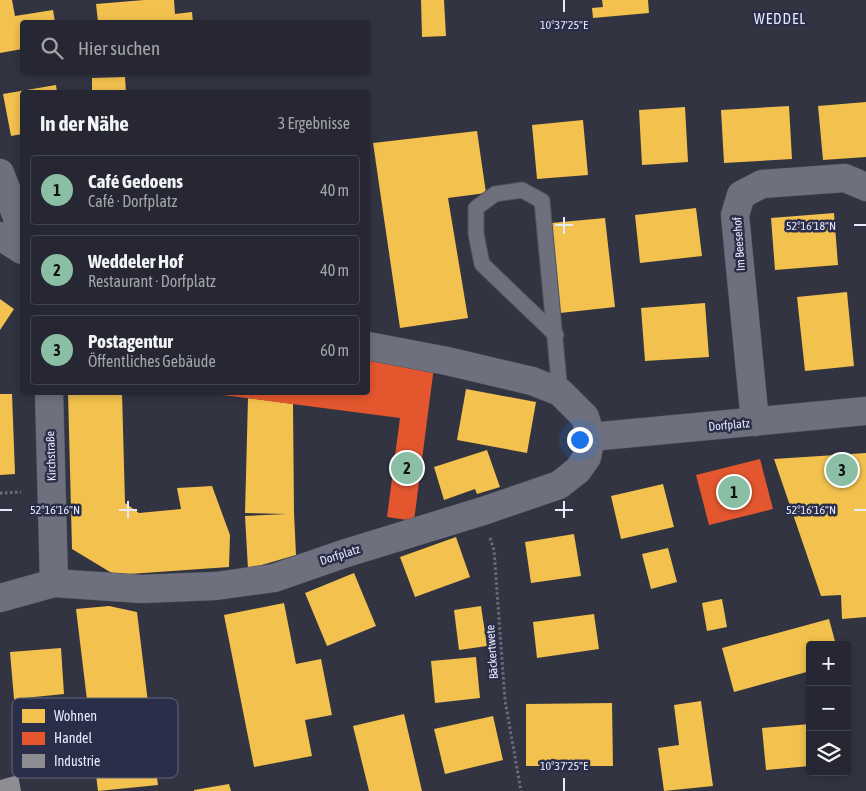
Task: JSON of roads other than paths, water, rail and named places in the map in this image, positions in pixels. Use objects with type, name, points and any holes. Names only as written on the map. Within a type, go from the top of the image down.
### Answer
[{"type":"street","points":[[0,174],[20,225]]},
{"type":"street","name":"Im Beesehof","points":[[755,422],[735,215],[741,195],[762,184],[845,178],[866,187]]},
{"type":"street","points":[[0,236],[20,249]]},
{"type":"street","points":[[370,346],[447,361],[532,381],[560,392],[585,417],[591,437]]},
{"type":"street","name":"Kirchstraße","points":[[49,395],[54,584]]},
{"type":"street","name":"Dorfplatz","points":[[54,584],[141,589],[216,586],[274,578],[559,485],[578,470],[587,457],[591,437],[866,412]]},
{"type":"street","points":[[0,598],[54,584]]},
{"type":"lane","points":[[556,335],[482,264],[476,234],[476,208],[495,194],[522,190],[542,201],[556,335],[560,392]]},
{"type":"place","name":"Weddeler Hof","points":[[407,468]]},
{"type":"place","name":"Postagentur","points":[[842,470]]},
{"type":"place","name":"Café Gedoens","points":[[734,492]]},
{"type":"district","name":"WEDDEL","points":[[780,19]]}]
